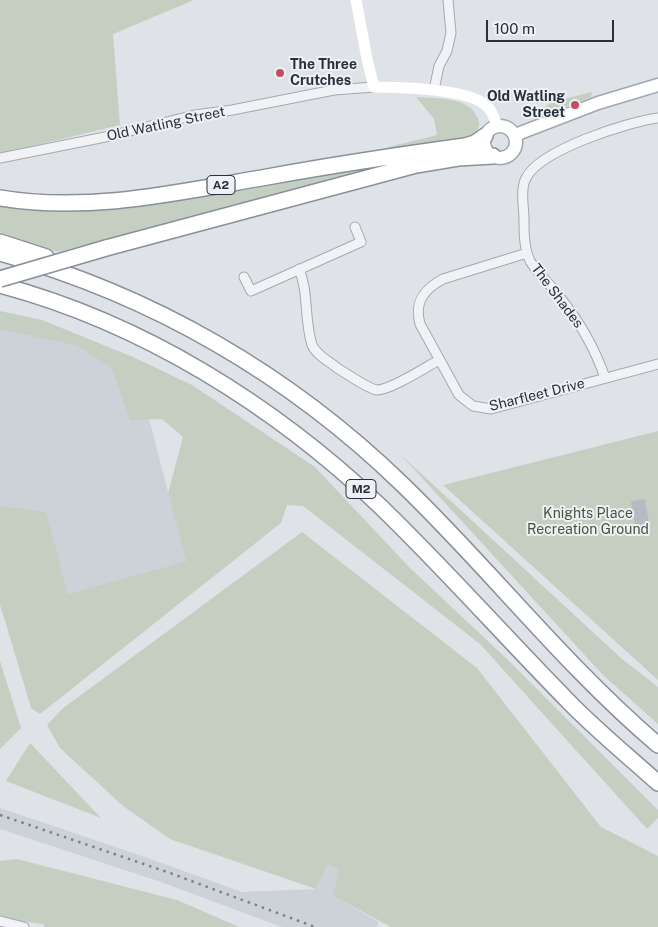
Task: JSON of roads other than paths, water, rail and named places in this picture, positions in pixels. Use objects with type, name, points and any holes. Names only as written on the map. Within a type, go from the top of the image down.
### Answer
[{"type":"highway","name":"A2","points":[[0,198],[58,204],[104,202],[149,197],[343,163],[465,146],[485,136]]},
{"type":"highway","name":"A2","points":[[0,279],[106,248],[416,165],[449,159],[493,156]]},
{"type":"highway","name":"M2","points":[[0,242],[90,273],[108,290]]},
{"type":"highway","name":"M2","points":[[0,253],[108,290],[180,322],[294,392],[403,484],[572,664],[658,745]]},
{"type":"highway","name":"M2","points":[[0,285],[63,305],[125,331],[187,363],[235,391],[300,438],[380,507],[569,702],[658,783]]},
{"type":"main road","points":[[515,134],[598,103],[658,85]]},
{"type":"main road","points":[[497,126],[509,128],[515,134],[516,144],[512,153],[503,158],[493,156],[486,150],[484,145],[485,136],[490,129],[497,126]]},
{"type":"street","points":[[356,0],[367,63],[374,87]]},
{"type":"street","points":[[434,90],[439,66],[450,38],[451,21],[448,0]]},
{"type":"street","name":"Old Watling Street","points":[[0,158],[110,136],[195,115],[232,110],[334,90],[374,87],[434,90],[462,95],[481,102],[492,113],[497,126]]},
{"type":"street","name":"The Shades","points":[[605,378],[598,357],[581,327],[527,254],[524,224],[524,187],[530,172],[541,163],[574,144],[621,127],[658,118]]},
{"type":"street","points":[[244,277],[250,291],[361,242],[355,227]]},
{"type":"street","name":"Sharfleet Drive","points":[[527,254],[443,279],[424,291],[420,298],[418,306],[419,320],[461,398],[473,406],[491,409],[658,364]]},
{"type":"street","points":[[299,269],[303,280],[313,346],[321,356],[341,370],[379,390],[393,385],[439,360]]},
{"type":"street","points":[[0,921],[24,927]]},
{"type":"railway","points":[[0,815],[170,873],[315,927]]},
{"type":"place","name":"The Three Crutches","points":[[280,73]]},
{"type":"place","name":"Old Watling Street","points":[[575,105]]},
{"type":"park label","name":"Knights Place Recreation Ground","points":[[588,522]]}]
